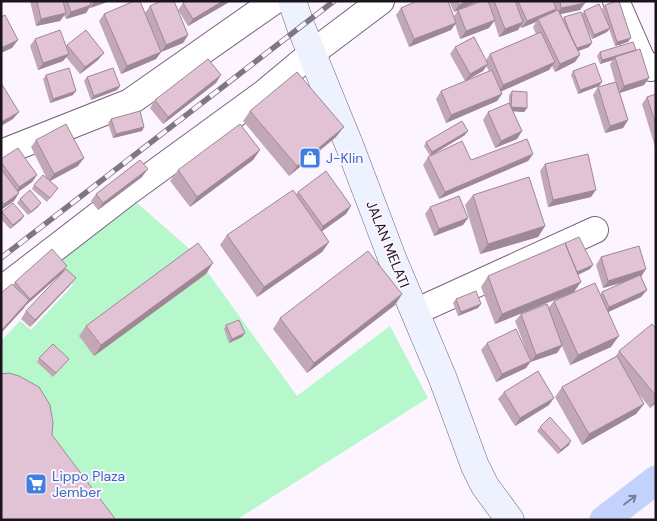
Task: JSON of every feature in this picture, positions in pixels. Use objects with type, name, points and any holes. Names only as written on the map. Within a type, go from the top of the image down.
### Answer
[{"type":"highway","points":[[604,520],[656,480]]},
{"type":"main road","name":"JALAN MELATI","points":[[292,1],[475,466],[485,486]]},
{"type":"main road","points":[[485,486],[492,520]]},
{"type":"main road","points":[[485,486],[510,520]]},
{"type":"street","points":[[1,153],[130,102],[274,1]]},
{"type":"street","points":[[1,290],[128,192],[264,94],[312,52],[381,1]]},
{"type":"street","points":[[616,1],[645,67],[651,68],[656,66]]},
{"type":"street","points":[[415,312],[595,230]]},
{"type":"green space","points":[[137,203],[193,252],[297,396],[390,326],[428,398],[236,520],[113,520],[1,382],[1,341],[20,321],[31,330],[73,285],[56,263]]},
{"type":"building","points":[[37,1],[63,1],[66,13],[41,19]]},
{"type":"building","points":[[67,1],[90,1],[91,5],[71,12]]},
{"type":"building","points":[[134,1],[140,1],[161,52],[127,66],[104,14]]},
{"type":"building","points":[[161,1],[174,1],[188,35],[166,45],[150,6]]},
{"type":"building","points":[[186,1],[223,1],[193,19],[183,3]]},
{"type":"building","points":[[417,1],[448,1],[456,23],[414,39],[401,8]]},
{"type":"building","points":[[457,1],[467,1],[459,5]]},
{"type":"building","points":[[482,1],[488,1],[495,20],[466,31],[458,10]]},
{"type":"building","points":[[494,1],[515,1],[523,22],[505,29]]},
{"type":"building","points":[[518,1],[553,1],[556,9],[527,21]]},
{"type":"building","points":[[560,1],[585,1],[585,3],[561,8]]},
{"type":"building","points":[[619,1],[631,38],[617,42],[605,5]]},
{"type":"building","points":[[599,4],[610,28],[594,35],[584,11]]},
{"type":"building","points":[[558,10],[580,55],[560,64],[538,19]]},
{"type":"building","points":[[581,12],[592,43],[577,48],[564,17]]},
{"type":"building","points":[[5,15],[18,40],[1,48],[1,17]]},
{"type":"building","points":[[60,30],[69,54],[43,63],[35,39]]},
{"type":"building","points":[[86,30],[104,53],[85,67],[67,45]]},
{"type":"building","points":[[541,32],[555,62],[503,85],[490,54]]},
{"type":"building","points":[[474,37],[488,64],[470,74],[455,47]]},
{"type":"building","points":[[633,42],[636,50],[602,60],[600,52]]},
{"type":"building","points":[[640,49],[649,78],[624,86],[615,57]]},
{"type":"building","points":[[208,59],[221,75],[168,117],[155,100]]},
{"type":"building","points":[[595,63],[602,82],[580,90],[573,71]]},
{"type":"building","points":[[69,68],[76,91],[53,99],[46,75]]},
{"type":"building","points":[[113,68],[120,86],[94,96],[87,77]]},
{"type":"building","points":[[492,70],[502,94],[451,115],[441,91]]},
{"type":"building","points":[[297,72],[344,127],[297,166],[250,111]]},
{"type":"building","points":[[616,82],[628,120],[610,126],[598,87]]},
{"type":"building","points":[[1,83],[19,112],[1,122]]},
{"type":"building","points":[[512,91],[527,92],[527,108],[511,107]]},
{"type":"building","points":[[656,94],[656,125],[647,97]]},
{"type":"building","points":[[509,103],[522,131],[501,141],[488,112]]},
{"type":"building","points":[[140,111],[144,127],[116,134],[111,119]]},
{"type":"building","points":[[462,121],[468,131],[432,152],[426,142]]},
{"type":"building","points":[[66,124],[84,158],[54,174],[36,140]]},
{"type":"building","points":[[240,124],[260,150],[197,197],[178,170]]},
{"type":"building","points":[[527,139],[533,154],[445,192],[428,157],[462,141],[471,160]]},
{"type":"building","points":[[18,148],[37,175],[19,187],[1,162],[1,159]]},
{"type":"building","points":[[588,154],[596,190],[553,200],[545,164]]},
{"type":"building","points":[[140,160],[148,169],[103,203],[96,194]]},
{"type":"building","points":[[1,169],[19,193],[4,204],[1,201]]},
{"type":"building","points":[[326,171],[351,206],[323,226],[298,192]]},
{"type":"building","points":[[43,175],[58,188],[50,198],[34,185]]},
{"type":"building","points":[[529,177],[545,226],[488,244],[473,195]]},
{"type":"building","points":[[30,190],[41,203],[31,212],[20,199]]},
{"type":"building","points":[[293,190],[329,242],[264,287],[227,235]]},
{"type":"building","points":[[459,196],[468,218],[439,229],[430,207]]},
{"type":"building","points":[[13,203],[24,216],[13,225],[2,212]]},
{"type":"building","points":[[579,237],[593,265],[577,272],[565,243]]},
{"type":"building","points":[[198,243],[213,263],[101,345],[86,326]]},
{"type":"building","points":[[565,243],[581,282],[502,314],[488,276]]},
{"type":"building","points":[[639,246],[646,269],[608,281],[601,257]]},
{"type":"building","points":[[52,249],[67,266],[30,299],[15,282]]},
{"type":"building","points":[[368,251],[402,294],[314,363],[280,318]]},
{"type":"building","points":[[66,269],[76,278],[35,320],[26,311]]},
{"type":"building","points":[[640,275],[647,290],[609,307],[602,292]]},
{"type":"building","points":[[595,283],[619,336],[578,355],[554,301]]},
{"type":"building","points":[[12,284],[29,300],[1,331],[1,293]]},
{"type":"building","points":[[476,291],[481,304],[461,312],[456,299]]},
{"type":"building","points":[[547,304],[562,345],[536,355],[521,314]]},
{"type":"building","points":[[239,320],[245,333],[232,339],[226,325]]},
{"type":"building","points":[[652,324],[656,329],[656,396],[619,351]]},
{"type":"building","points":[[516,329],[531,361],[502,374],[487,343]]},
{"type":"building","points":[[53,344],[69,359],[56,373],[39,358]]},
{"type":"building","points":[[617,356],[644,404],[589,434],[562,387]]},
{"type":"building","points":[[538,371],[554,398],[520,418],[504,392]]},
{"type":"building","name":"Lippo Plaza Jember","points":[[9,373],[19,376],[39,387],[50,405],[53,423],[52,435],[116,520],[1,520],[1,374]]},
{"type":"building","points":[[550,417],[571,441],[561,450],[540,427]]},
{"type":"railway","points":[[1,258],[334,1]]},
{"type":"place","name":"J-Klin","points":[[310,158]]},
{"type":"place","name":"Lippo Plaza Jember","points":[[36,484]]}]
